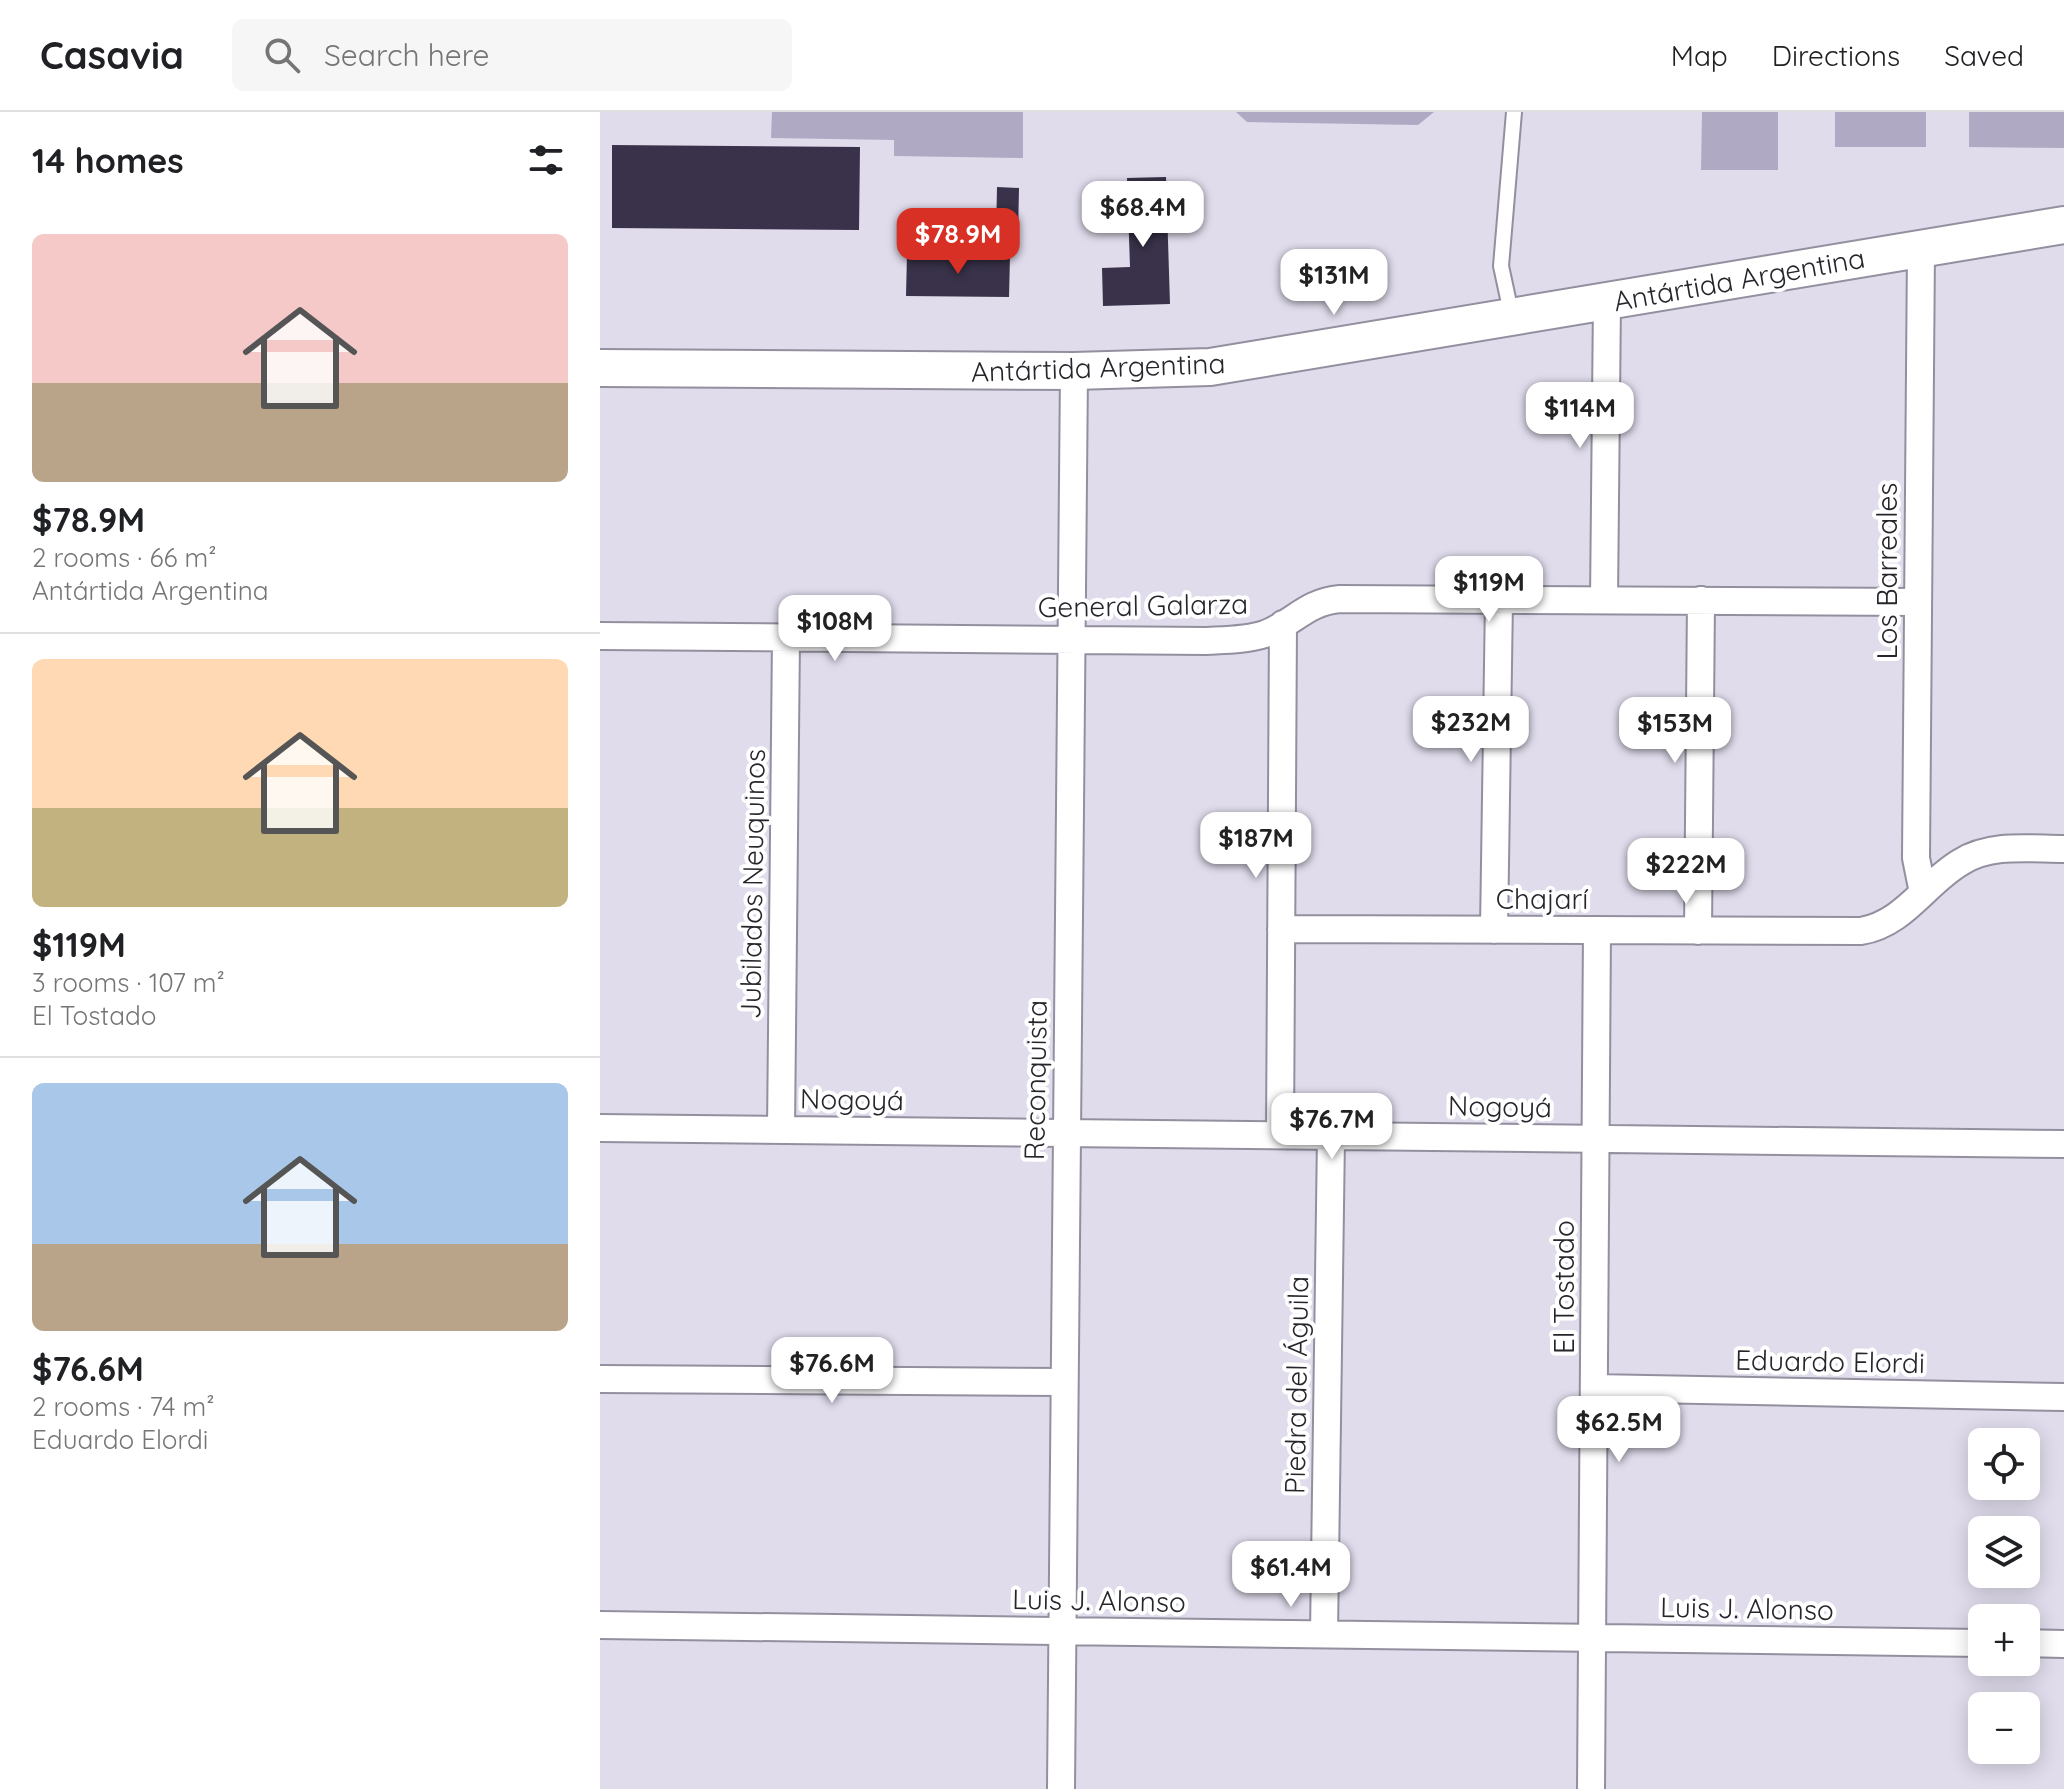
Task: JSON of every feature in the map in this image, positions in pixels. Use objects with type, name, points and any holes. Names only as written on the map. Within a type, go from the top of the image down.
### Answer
[{"type":"main road","name":"Antártida Argentina","points":[[600,368],[1074,371],[1210,367],[2064,225]]},
{"type":"street","name":"Los Barreales","points":[[1921,249],[1916,858],[1923,893]]},
{"type":"street","points":[[1604,600],[1607,301]]},
{"type":"street","name":"Reconquista","points":[[1061,1789],[1074,371]]},
{"type":"street","points":[[1494,930],[1499,599]]},
{"type":"street","name":"General Galarza","points":[[600,636],[1228,640],[1267,633],[1301,611],[1328,600],[1918,602]]},
{"type":"street","points":[[1698,931],[1701,600]]},
{"type":"street","points":[[1280,1135],[1283,624]]},
{"type":"street","name":"Jubilados Neuquinos","points":[[781,1130],[786,638]]},
{"type":"street","name":"Chajarí","points":[[1281,929],[1874,929],[1897,917],[1961,862],[1974,855],[2001,849],[2064,849]]},
{"type":"street","name":"El Tostado","points":[[1591,1789],[1597,930]]},
{"type":"street","name":"Nogoyá","points":[[600,1128],[2064,1144]]},
{"type":"street","name":"Piedra del Águila","points":[[1324,1634],[1331,1136]]},
{"type":"street","points":[[600,1379],[1064,1382]]},
{"type":"street","name":"Eduardo Elordi","points":[[1594,1388],[2064,1397]]},
{"type":"street","name":"Luis J. Alonso","points":[[600,1625],[1968,1643]]},
{"type":"street","points":[[2040,1643],[2064,1644]]},
{"type":"lane","points":[[1513,317],[1501,266],[1514,112]]},
{"type":"shaded area","points":[[772,112],[1023,112],[1023,158],[894,156],[894,140],[771,138]]},
{"type":"shaded area","points":[[1236,112],[1434,112],[1418,125],[1247,122]]},
{"type":"shaded area","points":[[1702,112],[1778,112],[1778,170],[1701,170]]},
{"type":"shaded area","points":[[1835,112],[1926,112],[1926,147],[1835,147]]},
{"type":"shaded area","points":[[1969,112],[2064,112],[2064,148],[1969,147]]},
{"type":"building","points":[[612,145],[860,147],[859,230],[612,228]]},
{"type":"building","points":[[1166,177],[1170,304],[1103,306],[1102,268],[1130,267],[1127,178]]},
{"type":"building","points":[[997,187],[1019,188],[1018,236],[996,236]]},
{"type":"building","points":[[907,254],[1010,256],[1009,297],[906,296]]}]
